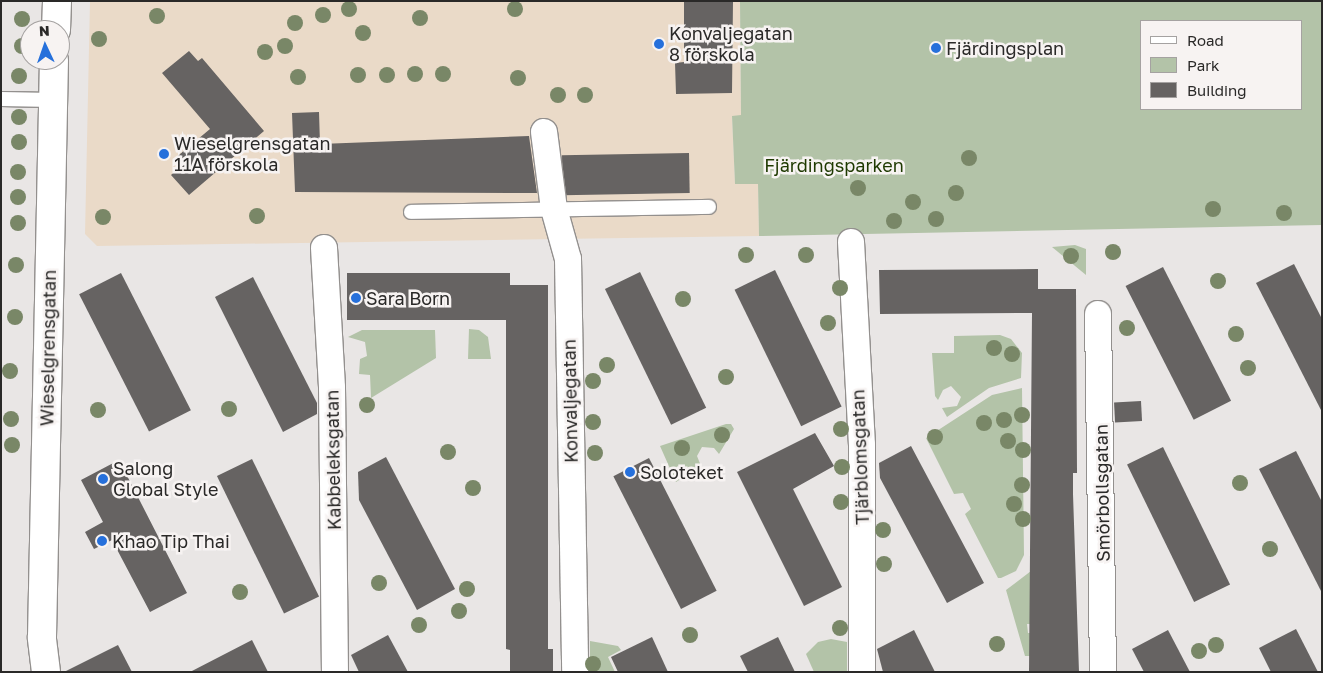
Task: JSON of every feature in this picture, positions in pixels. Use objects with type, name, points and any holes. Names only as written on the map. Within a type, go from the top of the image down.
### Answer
[{"type":"street","points":[[56,20],[57,1]]},
{"type":"street","name":"Wieselgrensgatan","points":[[46,672],[42,637],[54,70]]},
{"type":"street","name":"Konvaljegatan","points":[[544,132],[554,209],[568,259],[575,672]]},
{"type":"street","name":"Tjärblomsgatan","points":[[851,242],[862,445],[862,672]]},
{"type":"street","name":"Kabbeleksgatan","points":[[324,248],[332,388],[335,672]]},
{"type":"street","name":"Smörbollsgatan","points":[[1098,314],[1103,672]]},
{"type":"street","name":"Wieselgrensgatan","points":[[36,672],[42,637]]},
{"type":"lane","points":[[1,99],[53,100]]},
{"type":"lane","points":[[411,212],[709,207]]},
{"type":"shaded area","points":[[90,1],[740,1],[741,116],[732,116],[735,184],[758,184],[759,236],[97,246],[85,234]]},
{"type":"green space","name":"Fjärdingsparken","points":[[740,1],[1322,1],[1322,225],[759,236],[758,184],[735,184],[732,116],[741,115]]},
{"type":"green space","points":[[1075,245],[1086,249],[1086,275],[1052,247]]},
{"type":"green space","points":[[469,329],[479,330],[488,337],[491,359],[468,359]]},
{"type":"green space","points":[[362,330],[435,330],[436,358],[371,398],[370,375],[359,374],[360,359],[367,356],[365,342],[348,337]]},
{"type":"green space","points":[[1000,335],[1011,339],[1022,353],[1021,378],[989,388],[947,417],[942,408],[957,406],[961,397],[951,386],[943,390],[938,400],[935,396],[932,353],[954,353],[954,336]]},
{"type":"green space","points":[[1022,388],[1024,555],[1016,571],[998,578],[965,514],[971,509],[963,493],[954,494],[926,438],[992,395]]},
{"type":"green space","points":[[731,424],[734,429],[719,454],[714,448],[702,447],[697,456],[701,466],[676,482],[660,446]]},
{"type":"green space","points":[[1031,571],[1031,624],[1027,624],[1028,633],[1035,633],[1035,656],[1025,656],[1006,590]]},
{"type":"green space","points":[[831,639],[847,642],[847,672],[814,672],[806,654],[818,642]]},
{"type":"green space","points":[[590,641],[618,646],[621,650],[608,657],[615,672],[590,672]]},
{"type":"building","points":[[684,1],[733,1],[732,93],[676,94],[675,63],[684,62]]},
{"type":"building","points":[[189,51],[198,61],[202,58],[264,131],[189,195],[171,175],[180,167],[174,159],[210,129],[162,73]]},
{"type":"building","points":[[319,112],[320,144],[529,136],[537,193],[295,192],[292,113]]},
{"type":"building","points":[[689,153],[690,193],[563,195],[562,155]]},
{"type":"building","points":[[1294,264],[1322,319],[1322,412],[1256,283]]},
{"type":"building","points":[[1163,267],[1231,401],[1194,420],[1126,286]]},
{"type":"building","points":[[1038,269],[1038,289],[1076,289],[1077,473],[1073,473],[1073,494],[1079,672],[1029,672],[1032,313],[880,314],[879,270]]},
{"type":"building","points":[[775,270],[842,407],[801,426],[735,290]]},
{"type":"building","points":[[640,272],[706,408],[671,425],[605,289]]},
{"type":"building","points":[[121,273],[191,410],[149,432],[79,294]]},
{"type":"building","points":[[347,273],[510,273],[510,285],[548,285],[548,649],[553,649],[553,672],[510,672],[510,650],[506,649],[506,320],[347,320]]},
{"type":"building","points":[[253,277],[317,403],[317,414],[283,432],[215,297]]},
{"type":"building","points":[[1141,401],[1142,421],[1115,422],[1114,402]]},
{"type":"building","points":[[815,433],[834,466],[793,489],[842,587],[804,606],[737,472]]},
{"type":"building","points":[[911,446],[984,583],[947,603],[880,478],[879,463]]},
{"type":"building","points":[[1163,447],[1230,585],[1194,602],[1127,465]]},
{"type":"building","points":[[1296,451],[1322,502],[1322,593],[1259,469]]},
{"type":"building","points":[[386,457],[455,589],[417,610],[359,500],[358,472]]},
{"type":"building","points":[[649,458],[717,591],[681,609],[613,476]]},
{"type":"building","points":[[252,459],[319,597],[284,614],[217,476]]},
{"type":"building","points":[[119,460],[187,593],[150,612],[112,540],[94,549],[85,532],[103,522],[81,480]]},
{"type":"building","points":[[1296,629],[1318,672],[1271,672],[1259,648]]},
{"type":"building","points":[[914,630],[935,672],[883,672],[877,649]]},
{"type":"building","points":[[1168,630],[1190,672],[1144,672],[1132,649]]},
{"type":"building","points":[[388,635],[408,672],[359,672],[351,655]]},
{"type":"building","points":[[652,637],[668,672],[618,672],[611,657]]},
{"type":"building","points":[[778,637],[795,672],[748,672],[740,656]]},
{"type":"building","points":[[252,640],[268,672],[190,672]]},
{"type":"building","points":[[118,645],[132,672],[64,672]]},
{"type":"place","name":"Konvaljegatan 8 förskola","points":[[659,44]]},
{"type":"place","name":"Fjärdingsplan","points":[[936,48]]},
{"type":"place","name":"Wieselgrensgatan 11A förskola","points":[[164,154]]},
{"type":"place","name":"Sara Born","points":[[356,298]]},
{"type":"place","name":"Soloteket","points":[[630,472]]},
{"type":"place","name":"Salong Global Style","points":[[103,479]]},
{"type":"place","name":"Khao Tip Thai","points":[[102,541]]}]
